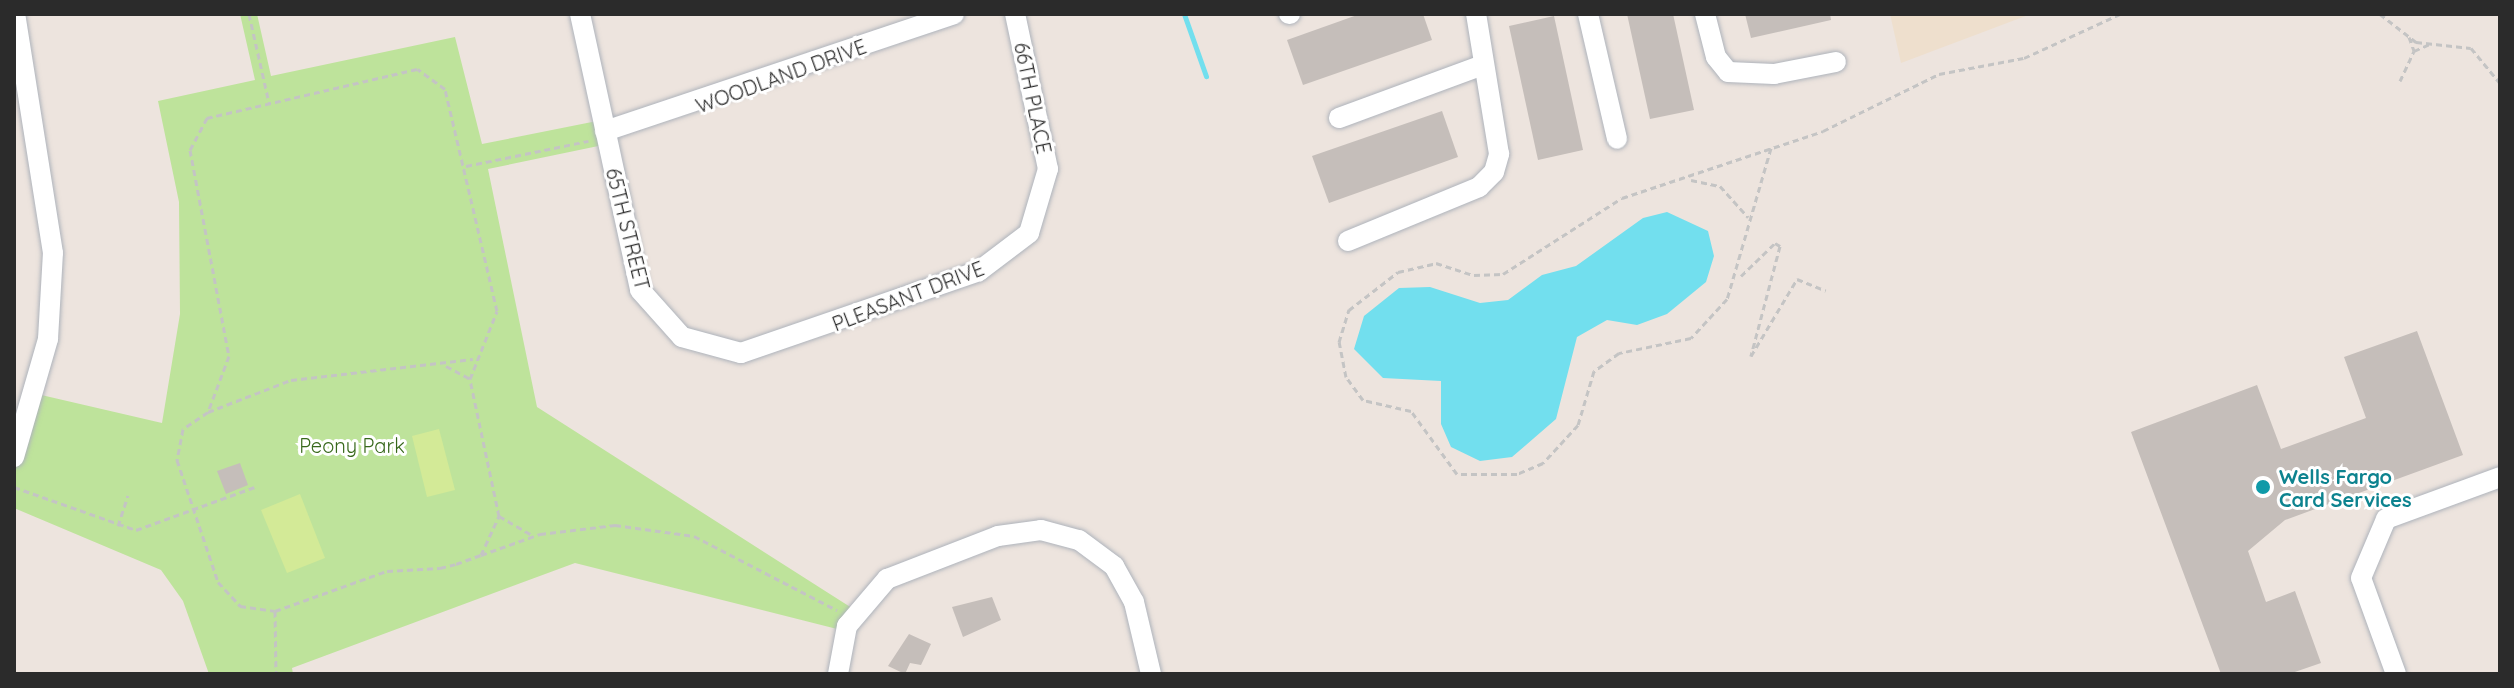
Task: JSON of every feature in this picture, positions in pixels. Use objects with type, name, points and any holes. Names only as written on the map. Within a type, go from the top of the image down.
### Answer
[{"type":"street","points":[[14,457],[48,339],[53,253],[15,14]]},
{"type":"street","name":"65TH STREET","points":[[580,14],[634,269],[650,307],[700,346],[741,353],[773,347]]},
{"type":"street","name":"WOODLAND DRIVE","points":[[606,134],[954,14]]},
{"type":"street","name":"66TH PLACE","points":[[1015,14],[1048,169],[1031,228]]},
{"type":"street","points":[[1348,241],[1479,187],[1494,172],[1499,154],[1480,66],[1476,14]]},
{"type":"street","points":[[1588,14],[1617,139]]},
{"type":"street","points":[[1705,14],[1716,57],[1728,72],[1774,74],[1836,62]]},
{"type":"street","points":[[1339,118],[1480,66]]},
{"type":"street","name":"PLEASANT DRIVE","points":[[773,347],[988,267],[1031,228]]},
{"type":"street","points":[[2396,674],[2361,578],[2386,519],[2500,477]]},
{"type":"street","points":[[838,674],[848,624],[887,579],[998,536],[1041,530],[1079,540],[1126,583],[1151,674]]},
{"type":"path","points":[[249,14],[269,103]]},
{"type":"path","points":[[1826,291],[1797,279],[1751,356],[1780,246],[1775,243],[1739,278],[1691,338],[1619,353],[1594,371],[1565,443],[1517,474],[1457,474],[1411,411],[1363,400],[1346,377],[1341,331],[1354,303],[1378,282],[1436,263],[1474,275],[1503,274],[1622,198],[1689,180],[1771,148],[1939,74],[2024,58],[2120,14]]},
{"type":"path","points":[[2380,14],[2409,37],[2430,44],[2471,48],[2500,83]]},
{"type":"path","points":[[2409,37],[2414,51]]},
{"type":"path","points":[[2400,81],[2414,51],[2430,44]]},
{"type":"path","points":[[208,412],[229,356],[190,139],[207,118],[425,72],[452,104],[497,311],[488,344],[475,358],[470,379],[499,516],[481,555]]},
{"type":"path","points":[[466,166],[606,134]]},
{"type":"path","points":[[1739,278],[1748,217],[1771,148]]},
{"type":"path","points":[[1689,180],[1720,186],[1748,217]]},
{"type":"path","points":[[475,358],[446,366],[291,380],[208,412],[180,439],[178,471],[224,590],[250,611],[275,611],[387,571],[440,568],[533,536],[615,525],[694,536],[848,624]]},
{"type":"path","points":[[446,366],[470,379]]},
{"type":"path","points":[[14,487],[118,526],[147,529],[255,487]]},
{"type":"path","points":[[118,526],[128,496]]},
{"type":"path","points":[[499,516],[533,536]]},
{"type":"path","points":[[275,611],[276,674]]},
{"type":"shaded area","points":[[1890,14],[2031,14],[1901,63]]},
{"type":"green space","name":"Peony Park","points":[[240,14],[257,14],[271,76],[455,37],[482,144],[602,120],[608,144],[488,169],[537,407],[855,610],[845,631],[575,563],[292,668],[293,674],[209,674],[183,601],[161,570],[14,508],[14,457],[37,394],[162,423],[180,314],[179,202],[158,101],[255,80]]},
{"type":"green space","points":[[439,429],[455,490],[427,497],[412,436]]},
{"type":"green space","points":[[300,494],[325,558],[287,573],[261,510]]},
{"type":"water","points":[[1667,212],[1708,231],[1714,256],[1706,282],[1667,314],[1637,325],[1607,320],[1577,337],[1556,419],[1512,457],[1480,461],[1451,447],[1441,424],[1441,381],[1383,378],[1354,349],[1364,316],[1399,288],[1430,287],[1480,303],[1508,300],[1542,275],[1576,266],[1643,218]]},
{"type":"building","points":[[1360,14],[1423,14],[1432,40],[1303,85],[1287,40]]},
{"type":"building","points":[[1627,14],[1673,14],[1694,110],[1650,119]]},
{"type":"building","points":[[1745,14],[1830,14],[1831,20],[1751,38]]},
{"type":"building","points":[[1554,16],[1583,150],[1538,160],[1509,26]]},
{"type":"building","points":[[1442,111],[1458,157],[1329,203],[1312,156]]},
{"type":"building","name":"Wells Fargo Card Services","points":[[2417,331],[2463,455],[2285,520],[2248,551],[2266,602],[2295,591],[2321,663],[2289,674],[2221,674],[2131,432],[2257,385],[2281,449],[2366,418],[2344,357]]},
{"type":"building","points":[[240,463],[248,485],[226,494],[217,471]]},
{"type":"building","points":[[992,597],[1001,620],[963,637],[952,607]]},
{"type":"building","points":[[909,634],[931,644],[921,665],[910,663],[905,674],[888,666]]},
{"type":"waterway","points":[[1184,14],[1206,76]]},
{"type":"place","name":"Wells Fargo Card Services","points":[[2263,487]]}]
